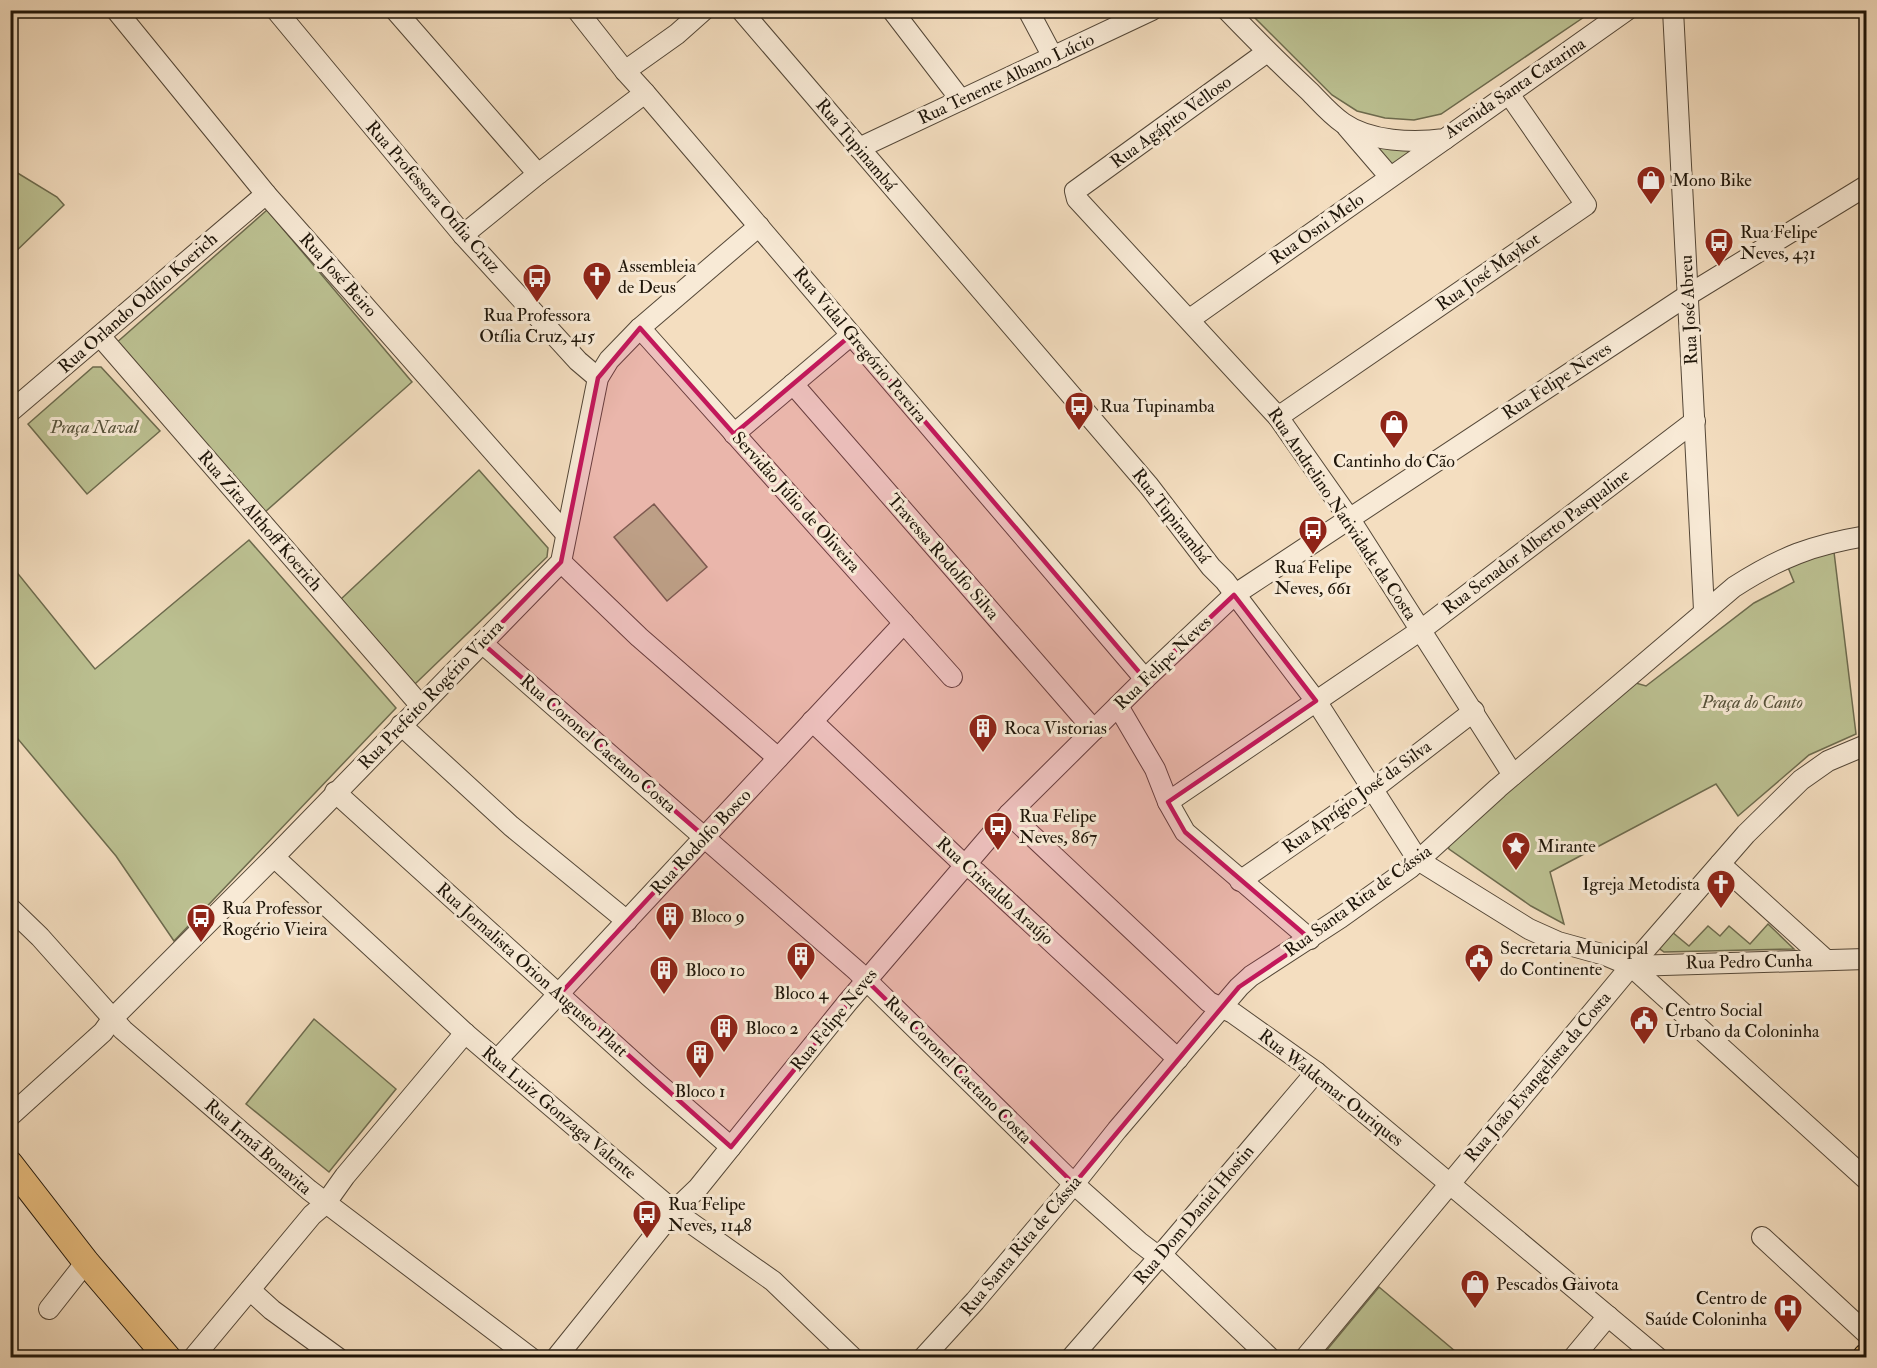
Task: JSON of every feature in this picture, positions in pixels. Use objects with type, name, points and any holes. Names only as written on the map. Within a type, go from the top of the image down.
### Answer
[{"type":"main road","points":[[10,1164],[86,1262],[168,1358]]},
{"type":"street","name":"Rua José Beiro","points":[[116,10],[266,194],[566,534]]},
{"type":"street","name":"Rua Professora Otília Cruz","points":[[276,10],[463,235],[578,361],[598,378]]},
{"type":"street","points":[[395,10],[538,174]]},
{"type":"street","name":"Rua Vidal Gregório Pereira","points":[[577,10],[625,71],[1144,679]]},
{"type":"street","points":[[625,71],[677,34],[704,10]]},
{"type":"street","name":"Rua Tupinambá","points":[[741,10],[1149,486],[1316,701],[1418,860],[1529,929],[1558,942],[1605,955],[1631,966]]},
{"type":"street","points":[[892,10],[962,100]]},
{"type":"street","points":[[1028,10],[1053,57]]},
{"type":"street","name":"Rua Tenente Albano Lúcio","points":[[859,148],[1152,10]]},
{"type":"street","name":"Avenida Santa Catarina","points":[[1227,10],[1267,52],[1343,123],[1361,132],[1384,139],[1430,141],[1445,139],[1627,10]]},
{"type":"street","name":"Rua José Abreu","points":[[1673,10],[1704,610]]},
{"type":"street","name":"Rua Agápito Velloso","points":[[1076,191],[1267,52]]},
{"type":"street","points":[[463,235],[538,174],[645,93]]},
{"type":"street","name":"Rua José Maykot","points":[[1278,417],[1586,205],[1509,94]]},
{"type":"street","points":[[1343,123],[1390,177]]},
{"type":"street","name":"Rua Osni Melo","points":[[1190,319],[1445,139]]},
{"type":"street","name":"Rua Felipe Neves","points":[[556,1358],[674,1211],[698,1188],[867,981],[1009,814],[1144,679],[1234,594],[1688,295],[1866,186]]},
{"type":"street","name":"Rua Andrelino Natividade da Costa","points":[[1076,191],[1077,200],[1190,319],[1278,417],[1349,518],[1513,775]]},
{"type":"street","name":"Rua Orlando Odílio Koerich","points":[[10,412],[266,194]]},
{"type":"street","points":[[759,226],[639,328],[609,360],[598,378],[561,562],[639,637],[778,758]]},
{"type":"street","name":"Servidão Júlio de Oliveira","points":[[639,328],[952,677]]},
{"type":"street","points":[[734,434],[851,335]]},
{"type":"street","name":"Rua Zita Althoff Koerich","points":[[100,336],[421,706]]},
{"type":"street","name":"Travessa Rodolfo Silva","points":[[793,384],[1094,730]]},
{"type":"street","name":"Rua Senador Alberto Pasqualine","points":[[1168,802],[1421,630],[1695,422]]},
{"type":"street","name":"Rua Santa Rita de Cássia","points":[[923,1358],[975,1301],[1074,1184],[1116,1130],[1251,976],[1310,939],[1410,868],[1513,775],[1734,586],[1777,561],[1809,548],[1866,536]]},
{"type":"street","name":"Rua Prefeito Rogério Vieira","points":[[10,1116],[103,1032],[113,1018],[274,857],[561,562]]},
{"type":"street","name":"Rua Rodolfo Bosco","points":[[497,1060],[904,623]]},
{"type":"street","name":"Rua Coronel Caetano Costa","points":[[482,643],[867,981],[1074,1184],[1139,1242],[1159,1257],[1166,1259],[1270,1358]]},
{"type":"street","points":[[1118,706],[1155,769],[1168,802],[1185,832],[1310,939]]},
{"type":"street","name":"Rua Aprígio José da Silva","points":[[1240,881],[1373,789],[1474,711]]},
{"type":"street","name":"Rua Cristaldo Araújo","points":[[812,721],[957,858],[966,863],[1178,1059]]},
{"type":"street","points":[[401,725],[512,825],[627,921]]},
{"type":"street","name":"Rua João Evangelista da Costa","points":[[1305,1358],[1631,966],[1762,818],[1801,780],[1828,761],[1866,745]]},
{"type":"street","name":"Rua Jornalista Orion Augusto Platt","points":[[335,792],[731,1147]]},
{"type":"street","name":"Rua Waldemar Ouriques","points":[[1009,814],[1209,1002],[1223,1007],[1316,1072],[1658,1358]]},
{"type":"street","name":"Rua Luiz Gonzaga Valente","points":[[274,857],[465,1033],[674,1211],[773,1281],[853,1358]]},
{"type":"street","points":[[1720,864],[1826,960]]},
{"type":"street","name":"Rua Irmã Bonavita","points":[[10,908],[40,937],[123,1030],[325,1204],[531,1358]]},
{"type":"street","name":"Rua Pedro Cunha","points":[[1631,966],[1866,959]]},
{"type":"street","points":[[1631,966],[1866,1179]]},
{"type":"street","points":[[193,1358],[312,1215],[325,1204],[345,1176],[465,1033]]},
{"type":"street","name":"Rua Dom Daniel Hostin","points":[[1071,1358],[1316,1072]]},
{"type":"street","points":[[1762,1237],[1866,1334]]},
{"type":"street","points":[[49,1309],[86,1262]]},
{"type":"street","points":[[250,1290],[272,1310],[338,1358]]},
{"type":"street","points":[[1573,1358],[1608,1316]]},
{"type":"highlighted area","points":[[640,328],[734,434],[851,335],[1145,679],[1234,595],[1316,701],[1168,802],[1185,832],[1310,939],[1239,987],[1074,1184],[867,981],[731,1147],[560,994],[705,837],[482,643],[561,562],[598,378]]},
{"type":"green space","points":[[1248,11],[1593,11],[1441,114],[1414,120],[1385,118],[1357,111],[1332,95]]},
{"type":"green space","points":[[1368,144],[1428,146],[1391,171]]},
{"type":"green space","points":[[11,169],[57,197],[64,205],[11,256]]},
{"type":"green space","points":[[267,210],[412,382],[265,512],[115,344]]},
{"type":"green space","name":"Praça Naval","points":[[93,367],[101,367],[160,431],[87,494],[28,424]]},
{"type":"green space","points":[[479,470],[548,548],[547,557],[415,684],[341,599]]},
{"type":"green space","points":[[654,504],[707,567],[667,601],[614,537]]},
{"type":"green space","points":[[249,540],[396,708],[174,941],[116,856],[13,733],[11,735],[11,565],[95,669]]},
{"type":"green space","name":"Praça do Canto","points":[[1834,552],[1856,734],[1809,755],[1738,816],[1716,784],[1550,872],[1564,924],[1531,906],[1449,849],[1447,843],[1636,683],[1646,686],[1754,603],[1794,582],[1787,565]]},
{"type":"green space","points":[[1768,924],[1794,949],[1664,952],[1660,949],[1660,945],[1672,932],[1689,946],[1708,926],[1720,936],[1729,926],[1750,944]]},
{"type":"green space","points":[[314,1019],[396,1089],[329,1172],[246,1104]]},
{"type":"green space","points":[[1379,1287],[1462,1357],[1321,1357]]},
{"type":"place","name":"Mono Bike","points":[[1651,206]]},
{"type":"place","name":"Rua Felipe Neves, 431","points":[[1719,268]]},
{"type":"place","name":"Assembleia de Deus","points":[[597,302]]},
{"type":"place","name":"Rua Professora Otília Cruz, 415","points":[[537,304]]},
{"type":"place","name":"Rua Tupinamba","points":[[1079,432]]},
{"type":"place","name":"Cantinho do Cão","points":[[1394,450]]},
{"type":"place","name":"Rua Felipe Neves, 661","points":[[1313,556]]},
{"type":"place","name":"Roca Vistorias","points":[[983,754]]},
{"type":"place","name":"Rua Felipe Neves, 867","points":[[998,852]]},
{"type":"place","name":"Mirante","points":[[1516,872]]},
{"type":"place","name":"Igreja Metodista","points":[[1721,910]]},
{"type":"place","name":"Bloco 9","points":[[670,942]]},
{"type":"place","name":"Rua Professor Rogério Vieira","points":[[201,944]]},
{"type":"place","name":"Bloco 4","points":[[801,982]]},
{"type":"place","name":"Secretaria Municipal do Continente","points":[[1479,984]]},
{"type":"place","name":"Bloco 10","points":[[664,996]]},
{"type":"place","name":"Centro Social Urbano da Coloninha","points":[[1644,1046]]},
{"type":"place","name":"Bloco 2","points":[[724,1054]]},
{"type":"place","name":"Bloco 1","points":[[700,1080]]},
{"type":"place","name":"Rua Felipe Neves, 1148","points":[[647,1240]]},
{"type":"place","name":"Pescados Gaivota","points":[[1475,1310]]},
{"type":"place","name":"Centro de Saúde Coloninha","points":[[1788,1334]]}]
